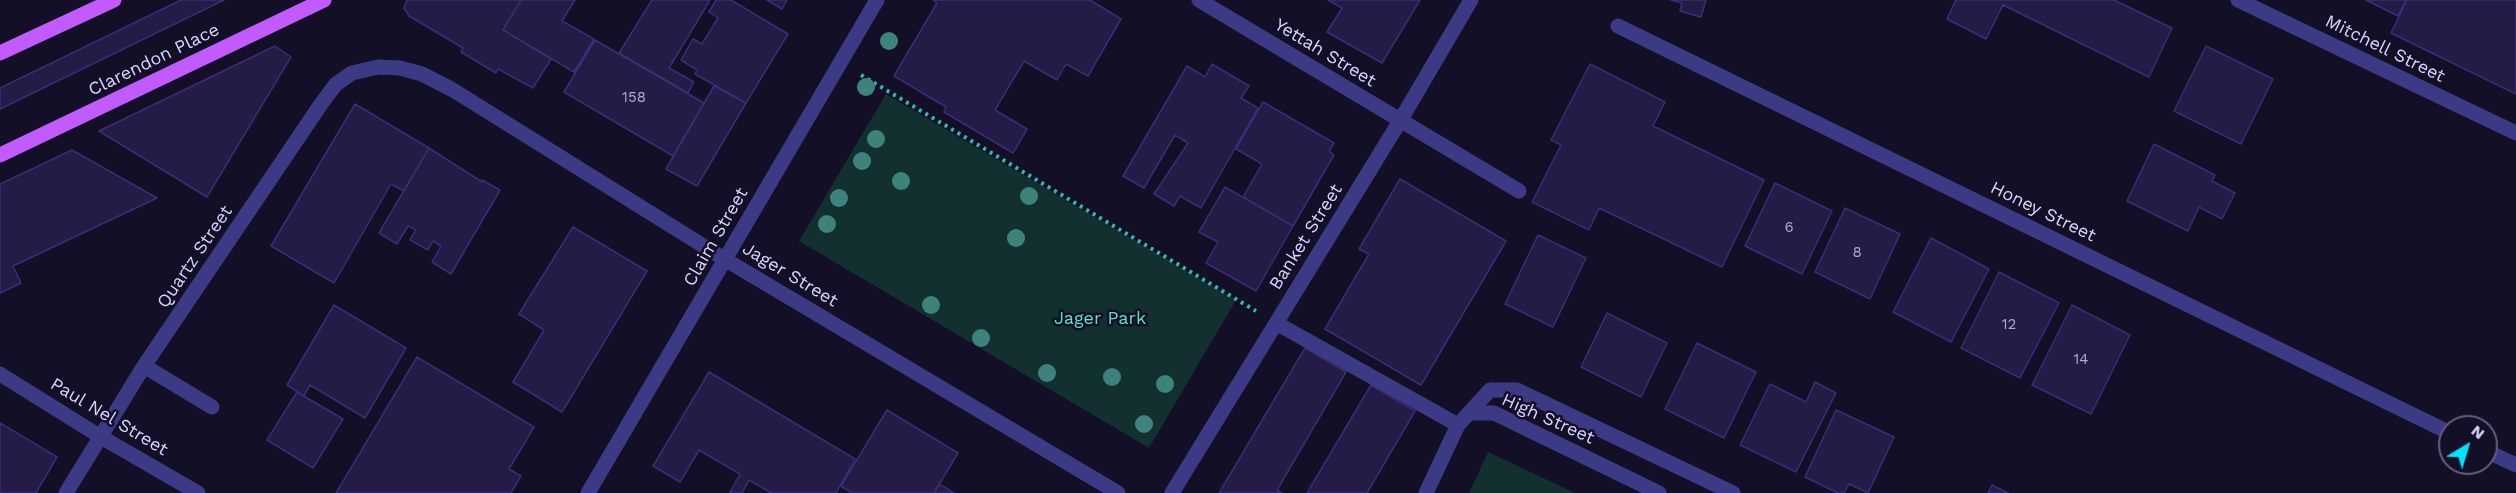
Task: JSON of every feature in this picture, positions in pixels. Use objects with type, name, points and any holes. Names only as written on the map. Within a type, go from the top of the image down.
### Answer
[{"type":"main road","points":[[0,53],[114,0]]},
{"type":"main road","name":"Clarendon Place","points":[[0,155],[324,0]]},
{"type":"street","name":"Claim Street","points":[[588,493],[877,0]]},
{"type":"street","name":"Yettah Street","points":[[1199,0],[1519,191]]},
{"type":"street","name":"Banket Street","points":[[1172,493],[1400,121],[1471,0]]},
{"type":"street","name":"Mitchell Street","points":[[2238,0],[2516,133]]},
{"type":"street","name":"Honey Street","points":[[1618,26],[2438,427]]},
{"type":"street","name":"Jager Street","points":[[378,67],[400,68],[422,74],[453,90],[726,260],[1118,493]]},
{"type":"street","name":"Quartz Street","points":[[66,493],[144,366],[326,97],[336,84],[352,73],[378,67]]},
{"type":"street","points":[[1276,323],[1458,425]]},
{"type":"street","points":[[144,366],[212,407]]},
{"type":"street","name":"Paul Nel Street","points":[[0,374],[101,437],[198,493]]},
{"type":"street","points":[[1426,493],[1458,425],[1490,390],[1517,390],[1733,493]]},
{"type":"street","name":"High Street","points":[[1469,413],[1494,413],[1659,493]]},
{"type":"street","points":[[2498,457],[2516,465]]},
{"type":"path","points":[[840,62],[1276,323]]},
{"type":"green space","name":"Jager Park","points":[[886,94],[1236,300],[1149,448],[799,241]]},
{"type":"green space","points":[[1488,452],[1575,493],[1469,493]]},
{"type":"building","points":[[181,0],[224,0],[0,109],[0,88]]},
{"type":"building","points":[[407,0],[521,0],[503,30],[551,59],[533,88],[498,69],[496,73],[461,52],[463,48],[409,16],[404,8]]},
{"type":"building","points":[[521,0],[575,0],[562,21],[594,39],[574,72],[503,30]]},
{"type":"building","points":[[652,0],[710,0],[669,68],[694,82],[688,93],[619,53]]},
{"type":"building","points":[[716,0],[731,0],[788,34],[746,103],[695,74],[697,70],[681,60],[693,39],[702,44],[718,18],[709,12]]},
{"type":"building","points":[[767,0],[787,0],[782,9]]},
{"type":"building","points":[[933,0],[1090,0],[1121,19],[1088,76],[1066,64],[1057,80],[1024,61],[995,110],[1027,129],[1013,153],[944,112],[946,107],[894,76],[937,3]]},
{"type":"building","points":[[1328,0],[1420,0],[1382,63],[1327,32],[1342,8]]},
{"type":"building","points":[[1671,0],[1706,0],[1701,17],[1680,11],[1682,3]]},
{"type":"building","points":[[1956,0],[2114,0],[2172,28],[2149,77],[2003,5],[1986,39],[1947,19]]},
{"type":"building","points":[[2366,0],[2406,0],[2398,16]]},
{"type":"building","points":[[2407,0],[2516,0],[2516,94],[2391,33]]},
{"type":"building","points":[[595,40],[704,103],[673,156],[564,92]]},
{"type":"building","points":[[275,46],[291,57],[207,197],[99,131]]},
{"type":"building","points":[[2206,46],[2273,79],[2241,144],[2174,111]]},
{"type":"building","points":[[1212,64],[1249,86],[1241,98],[1258,108],[1201,208],[1180,196],[1174,206],[1154,194],[1188,143],[1175,135],[1144,188],[1123,176],[1187,66],[1205,77]]},
{"type":"building","points":[[1590,64],[1665,102],[1653,126],[1764,180],[1722,267],[1599,208],[1589,230],[1532,202],[1561,145],[1551,140]]},
{"type":"building","points":[[714,86],[746,103],[697,186],[666,169]]},
{"type":"building","points":[[1263,102],[1334,143],[1329,151],[1334,155],[1293,226],[1243,197],[1262,164],[1236,149]]},
{"type":"building","points":[[355,104],[429,148],[404,191],[391,184],[334,283],[271,246]]},
{"type":"building","points":[[2154,144],[2215,175],[2212,181],[2235,193],[2222,219],[2199,207],[2188,231],[2127,201]]},
{"type":"building","points":[[429,148],[482,182],[482,180],[500,190],[451,274],[432,262],[441,246],[433,241],[428,250],[410,240],[416,230],[408,226],[397,244],[379,233]]},
{"type":"building","points":[[72,150],[157,198],[13,266],[21,283],[0,293],[0,184]]},
{"type":"building","points":[[1400,179],[1506,241],[1421,385],[1325,329],[1369,254],[1359,249]]},
{"type":"building","points":[[1775,183],[1832,211],[1802,274],[1745,246]]},
{"type":"building","points":[[1225,187],[1293,226],[1256,291],[1206,263],[1218,242],[1199,232]]},
{"type":"building","points":[[1845,208],[1900,234],[1870,299],[1815,272]]},
{"type":"building","points":[[573,227],[647,271],[562,412],[513,382],[544,330],[519,314]]},
{"type":"building","points":[[1538,235],[1586,258],[1553,327],[1505,304]]},
{"type":"building","points":[[1931,238],[1989,269],[1951,342],[1893,312]]},
{"type":"building","points":[[1999,272],[2059,303],[2020,378],[1961,348]]},
{"type":"building","points":[[334,305],[406,348],[365,418],[310,385],[304,396],[287,385]]},
{"type":"building","points":[[2072,305],[2130,335],[2091,414],[2032,385]]},
{"type":"building","points":[[1607,313],[1667,343],[1641,397],[1581,367]]},
{"type":"building","points":[[1697,343],[1756,372],[1724,438],[1665,409]]},
{"type":"building","points":[[1305,348],[1346,372],[1277,490],[1282,493],[1219,493]]},
{"type":"building","points":[[417,357],[534,427],[509,469],[521,476],[511,493],[336,493]]},
{"type":"building","points":[[709,372],[855,459],[836,493],[771,493],[749,480],[742,493],[732,493],[730,492],[740,474],[699,450],[680,482],[653,466]]},
{"type":"building","points":[[1815,382],[1836,393],[1796,472],[1740,445],[1770,384],[1806,402]]},
{"type":"building","points":[[1371,385],[1415,411],[1367,493],[1307,493]]},
{"type":"building","points":[[297,392],[343,419],[313,468],[267,440]]},
{"type":"building","points":[[887,410],[958,453],[934,493],[852,493],[841,486]]},
{"type":"building","points":[[1836,410],[1894,437],[1868,493],[1849,484],[1844,493],[1838,493],[1805,477]]},
{"type":"building","points":[[0,423],[57,457],[36,493],[0,493]]},
{"type":"building","points":[[939,484],[954,493],[934,493]]},
{"type":"building","points":[[1992,485],[2008,493],[1988,493]]}]
